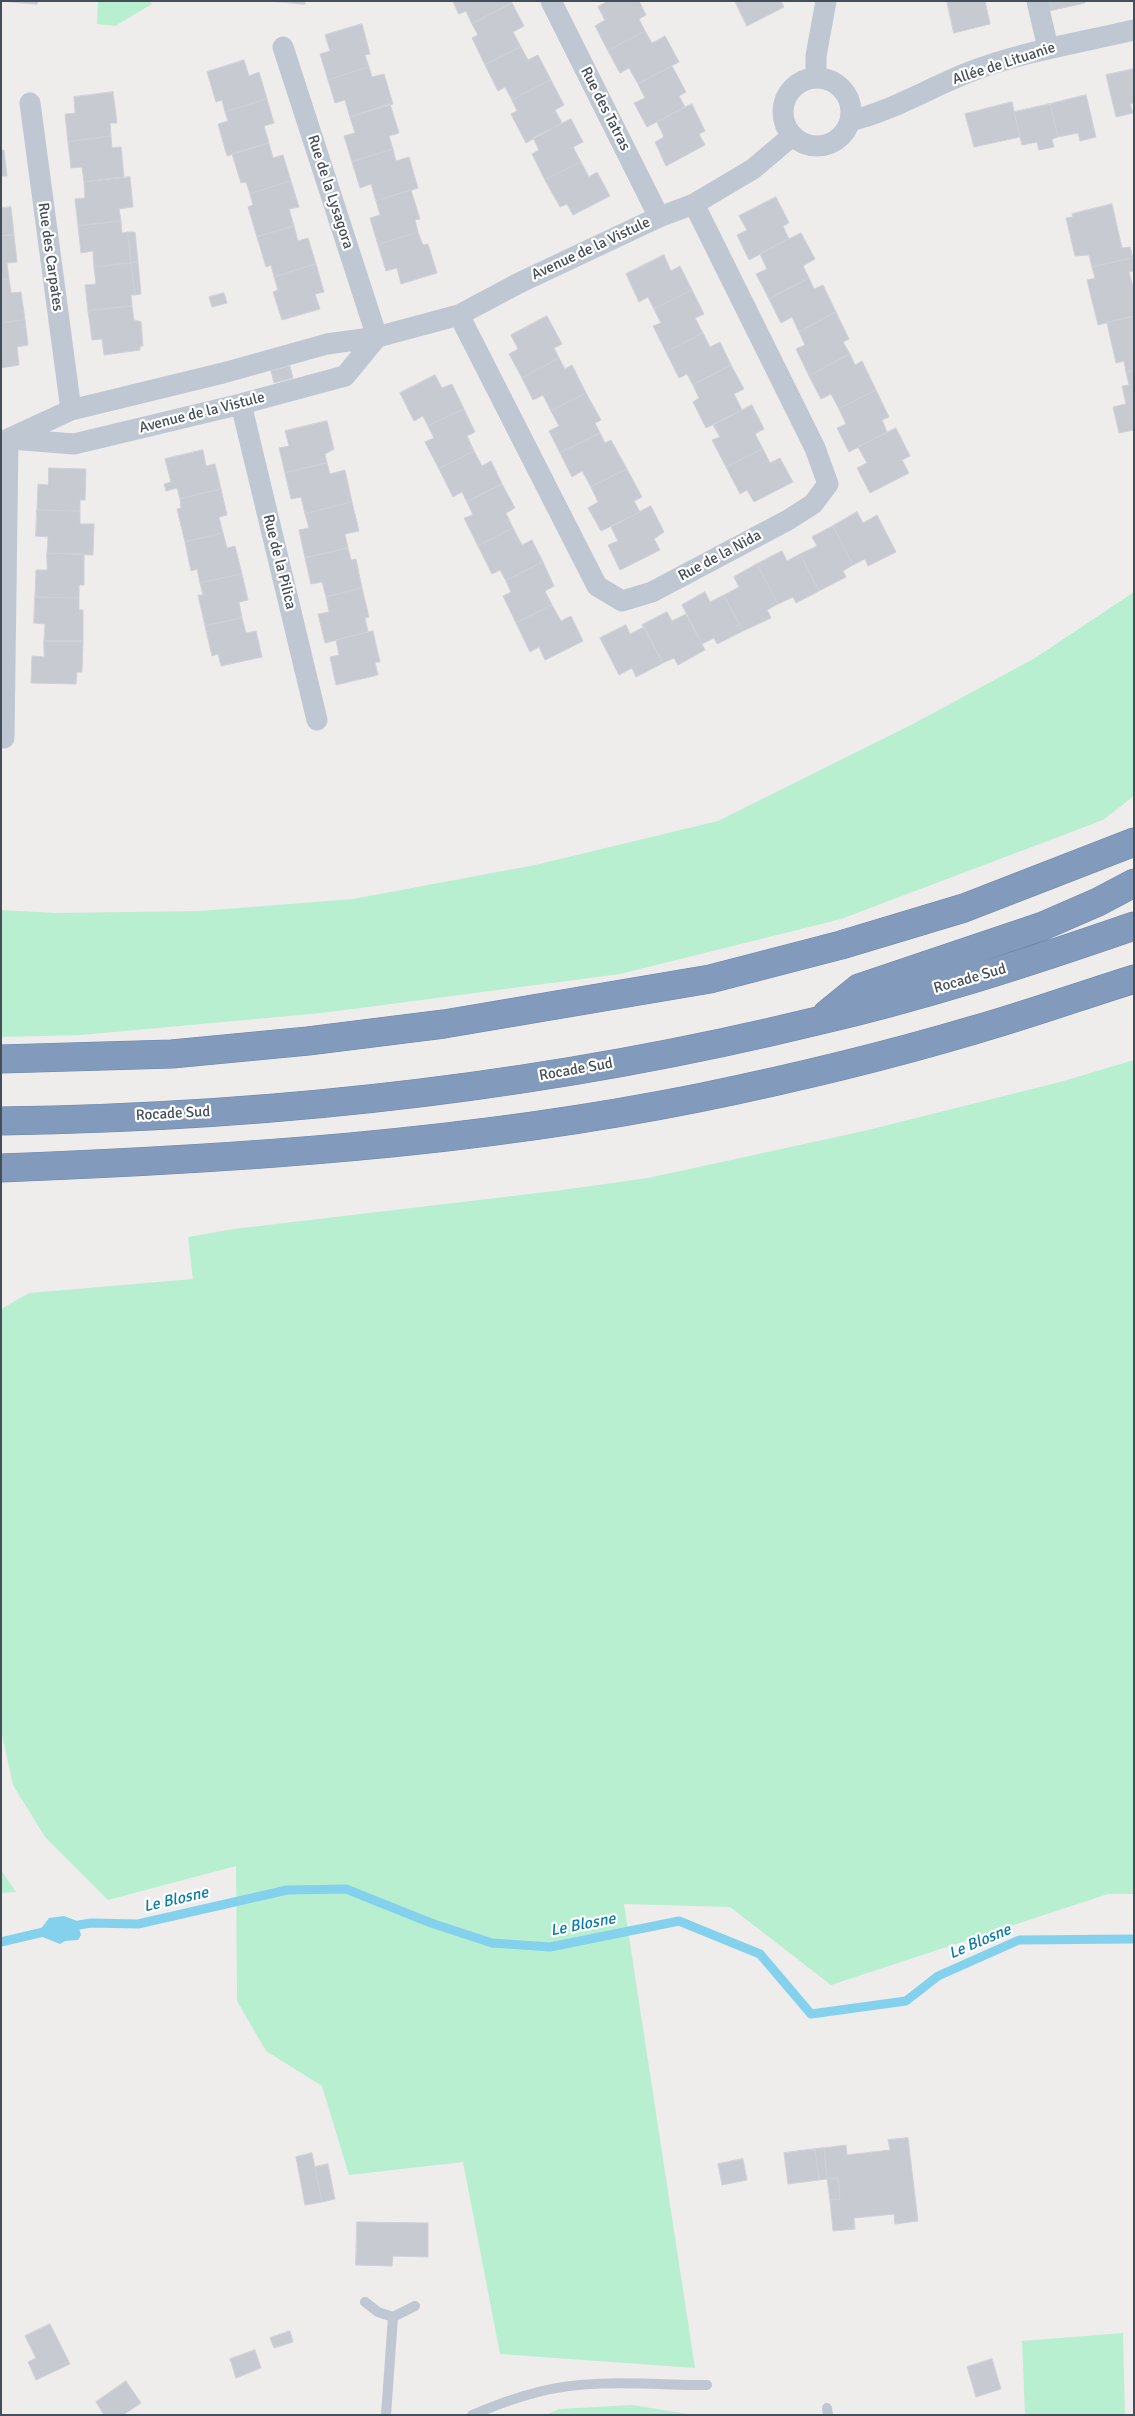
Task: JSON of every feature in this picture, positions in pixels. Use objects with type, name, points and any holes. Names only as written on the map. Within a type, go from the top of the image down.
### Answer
[{"type":"highway","points":[[1,1059],[172,1054],[308,1041],[444,1024],[710,979],[841,945],[964,908],[1134,842]]},
{"type":"highway","points":[[817,1021],[859,988],[1043,926],[1098,902],[1134,883]]},
{"type":"highway","name":"Rocade Sud","points":[[1,1121],[179,1114],[315,1104],[539,1076],[627,1061],[817,1021],[961,983],[1134,926]]},
{"type":"highway","points":[[1,1168],[306,1152],[427,1140],[593,1116],[698,1098],[872,1057],[974,1030],[1134,979]]},
{"type":"street","name":"Rue des Tatras","points":[[551,1],[659,217]]},
{"type":"street","points":[[816,78],[816,56],[826,1]]},
{"type":"street","points":[[1037,1],[1048,48]]},
{"type":"street","name":"Allée de Lituanie","points":[[850,121],[902,104],[967,73],[1048,48],[1134,30]]},
{"type":"street","name":"Rue de la Lysagora","points":[[283,46],[377,338]]},
{"type":"street","points":[[816,78],[826,80],[844,91],[849,100],[850,121],[842,136],[828,145],[806,145],[792,136],[784,122],[785,102],[796,86],[805,80],[816,78]]},
{"type":"street","name":"Rue des Carpates","points":[[30,103],[71,410]]},
{"type":"street","name":"Avenue de la Vistule","points":[[4,438],[71,410],[223,373],[327,344],[377,338],[458,315],[519,283],[659,217],[694,204],[753,169],[792,136]]},
{"type":"street","name":"Rue de la Nida","points":[[458,315],[597,586],[622,601],[652,592],[788,520],[813,504],[828,484],[815,448],[694,204]]},
{"type":"street","name":"Avenue de la Vistule","points":[[4,438],[74,444],[240,404],[345,376],[377,338]]},
{"type":"street","name":"Rue de la Pilica","points":[[240,404],[317,720]]},
{"type":"street","points":[[4,438],[4,738]]},
{"type":"lane","points":[[364,2302],[378,2312],[393,2317],[415,2306]]},
{"type":"lane","points":[[386,2415],[393,2317]]},
{"type":"lane","points":[[472,2415],[538,2392],[569,2387],[601,2385],[707,2386]]},
{"type":"green space","points":[[98,1],[149,1],[152,4],[115,26],[97,24]]},
{"type":"green space","points":[[1134,592],[1134,796],[1103,820],[841,919],[620,974],[322,1013],[81,1035],[1,1037],[1,910],[56,913],[200,911],[353,899],[535,865],[718,821],[913,724],[1035,658]]},
{"type":"green space","points":[[1134,1060],[1134,1894],[1108,1894],[831,1985],[730,1907],[624,1904],[695,2368],[500,2354],[463,2162],[349,2175],[322,2086],[266,2051],[237,2001],[236,1866],[108,1900],[45,1837],[13,1785],[1,1730],[1,1309],[29,1293],[193,1279],[188,1237],[234,1229],[555,1191],[648,1178],[864,1131],[1060,1082]]},
{"type":"green space","points":[[1,1870],[16,1892],[1,1893]]},
{"type":"green space","points":[[1123,2333],[1125,2415],[1025,2415],[1022,2341]]},
{"type":"green space","points":[[632,2405],[694,2415],[546,2415],[559,2409]]},
{"type":"water","points":[[64,1916],[77,1921],[81,1935],[78,1940],[65,1941],[60,1944],[40,1936],[40,1930],[49,1918]]},
{"type":"building","points":[[1,1],[38,1],[37,4]]},
{"type":"building","points":[[269,1],[305,1],[305,4]]},
{"type":"building","points":[[453,1],[511,1],[512,3],[472,24],[466,11],[459,14]]},
{"type":"building","points":[[608,1],[639,1],[646,15],[639,19],[645,31],[608,51],[595,26],[605,20],[598,7]]},
{"type":"building","points":[[735,1],[781,1],[784,7],[747,26]]},
{"type":"building","points":[[947,1],[985,1],[990,24],[954,33]]},
{"type":"building","points":[[1047,1],[1085,1],[1085,3],[1049,11]]},
{"type":"building","points":[[512,3],[524,26],[513,32],[521,47],[485,65],[472,38],[478,35],[472,24]]},
{"type":"building","points":[[362,24],[370,54],[365,55],[369,67],[328,80],[320,54],[330,51],[325,35]]},
{"type":"building","points":[[645,31],[652,43],[665,36],[679,62],[638,84],[629,68],[620,73],[608,51]]},
{"type":"building","points":[[521,47],[528,60],[538,55],[551,80],[512,100],[505,87],[498,91],[485,65]]},
{"type":"building","points":[[244,60],[249,76],[259,72],[267,99],[225,112],[222,100],[216,102],[207,72]]},
{"type":"building","points":[[672,66],[686,92],[679,96],[685,107],[647,127],[634,103],[645,98],[638,84]]},
{"type":"building","points":[[369,67],[372,77],[384,74],[393,104],[350,117],[345,100],[335,103],[328,80]]},
{"type":"building","points":[[1134,69],[1134,103],[1130,104],[1133,113],[1116,117],[1106,75]]},
{"type":"building","points":[[551,80],[564,105],[555,110],[562,123],[526,143],[511,114],[517,111],[512,100]]},
{"type":"building","points":[[113,92],[117,123],[110,123],[111,136],[68,142],[65,114],[75,113],[74,97]]},
{"type":"building","points":[[1086,95],[1096,137],[1080,141],[1078,133],[1058,137],[1050,104]]},
{"type":"building","points":[[267,99],[274,123],[264,126],[269,143],[227,156],[218,124],[228,121],[225,112]]},
{"type":"building","points":[[1012,102],[1020,137],[974,147],[965,114]]},
{"type":"building","points":[[390,104],[399,133],[389,136],[393,149],[352,162],[344,136],[355,133],[350,117]]},
{"type":"building","points":[[692,104],[705,131],[699,134],[705,145],[666,166],[655,142],[664,137],[657,122]]},
{"type":"building","points":[[1050,104],[1058,137],[1052,139],[1054,147],[1039,150],[1037,142],[1022,145],[1014,112]]},
{"type":"building","points":[[571,119],[583,142],[573,147],[581,162],[545,180],[532,154],[539,150],[533,138]]},
{"type":"building","points":[[111,136],[112,148],[121,147],[124,177],[84,182],[82,167],[71,168],[68,142]]},
{"type":"building","points":[[269,143],[273,158],[283,155],[291,181],[250,194],[246,182],[241,183],[232,154]]},
{"type":"building","points":[[393,149],[396,161],[409,157],[418,188],[376,201],[371,184],[360,188],[352,162]]},
{"type":"building","points":[[1,150],[4,150],[7,176],[1,176]]},
{"type":"building","points":[[581,162],[589,177],[597,172],[610,196],[573,215],[567,204],[560,207],[545,180]]},
{"type":"building","points":[[130,177],[133,207],[119,209],[121,221],[78,226],[75,199],[85,198],[84,182]]},
{"type":"building","points":[[291,181],[299,207],[289,209],[294,226],[257,237],[248,207],[253,205],[250,194]]},
{"type":"building","points":[[411,190],[420,219],[415,220],[418,232],[378,245],[370,218],[380,215],[376,201]]},
{"type":"building","points":[[776,197],[789,223],[783,226],[789,239],[749,260],[737,235],[747,230],[739,216]]},
{"type":"building","points":[[1112,204],[1122,248],[1130,247],[1133,258],[1092,267],[1089,255],[1075,256],[1066,218],[1073,217],[1072,214]]},
{"type":"building","points":[[11,207],[14,235],[1,236],[1,208]]},
{"type":"building","points":[[121,221],[122,233],[128,232],[131,263],[94,267],[93,251],[81,253],[78,226]]},
{"type":"building","points":[[294,226],[298,241],[308,238],[316,264],[274,277],[271,265],[266,267],[257,237]]},
{"type":"building","points":[[128,232],[135,232],[138,262],[131,263]]},
{"type":"building","points":[[418,232],[423,245],[428,244],[437,273],[401,284],[397,268],[386,271],[378,245]]},
{"type":"building","points":[[801,233],[815,259],[803,266],[809,278],[769,299],[756,274],[767,269],[760,254]]},
{"type":"building","points":[[14,235],[17,262],[7,263],[9,279],[1,280],[1,236]]},
{"type":"building","points":[[664,255],[671,271],[680,266],[692,290],[654,309],[648,297],[639,302],[626,274]]},
{"type":"building","points":[[1133,258],[1134,271],[1129,272],[1134,291],[1134,316],[1098,325],[1087,280],[1095,278],[1092,267]]},
{"type":"building","points":[[138,262],[141,294],[135,295],[131,263]]},
{"type":"building","points":[[131,263],[135,295],[131,295],[132,306],[88,311],[85,285],[96,284],[94,267]]},
{"type":"building","points":[[316,264],[324,292],[315,294],[320,309],[282,320],[273,292],[278,290],[274,277]]},
{"type":"building","points":[[809,278],[814,289],[823,285],[836,312],[799,332],[792,317],[781,323],[769,299]]},
{"type":"building","points":[[9,279],[11,293],[21,292],[25,320],[1,323],[1,280]]},
{"type":"building","points":[[692,290],[704,314],[695,318],[703,333],[666,352],[653,326],[661,323],[654,309]]},
{"type":"building","points":[[224,293],[227,303],[212,307],[209,297]]},
{"type":"building","points":[[132,306],[134,320],[141,322],[143,346],[140,346],[140,350],[104,355],[102,339],[92,340],[88,311]]},
{"type":"building","points":[[836,312],[849,339],[843,342],[850,354],[809,376],[796,349],[805,345],[799,332]]},
{"type":"building","points":[[547,316],[562,344],[554,348],[559,358],[522,378],[509,354],[518,349],[511,335]]},
{"type":"building","points":[[1134,316],[1134,370],[1126,372],[1124,361],[1116,363],[1107,323]]},
{"type":"building","points":[[25,320],[28,345],[17,347],[19,365],[1,368],[1,323]]},
{"type":"building","points":[[703,333],[710,347],[720,342],[731,365],[693,385],[687,374],[679,378],[666,352]]},
{"type":"building","points":[[850,354],[855,365],[862,361],[876,390],[839,409],[831,394],[821,399],[809,376]]},
{"type":"building","points":[[559,358],[565,369],[572,365],[586,393],[551,411],[543,395],[533,400],[522,378]]},
{"type":"building","points":[[731,365],[744,389],[734,394],[742,410],[706,428],[693,402],[699,398],[693,385]]},
{"type":"building","points":[[290,366],[293,378],[274,383],[271,371]]},
{"type":"building","points":[[1134,370],[1134,430],[1119,433],[1113,407],[1126,404],[1122,386],[1129,385],[1126,372]]},
{"type":"building","points":[[435,375],[442,388],[452,384],[464,409],[428,426],[423,416],[414,421],[400,393]]},
{"type":"building","points":[[876,390],[889,417],[882,420],[887,432],[849,452],[837,428],[846,424],[839,409]]},
{"type":"building","points":[[586,393],[601,420],[595,423],[600,433],[560,453],[549,431],[559,426],[551,411]]},
{"type":"building","points":[[752,405],[764,429],[755,434],[763,449],[726,467],[712,440],[720,437],[713,425]]},
{"type":"building","points":[[464,409],[475,432],[467,436],[474,451],[439,469],[425,442],[434,438],[428,426]]},
{"type":"building","points":[[327,421],[334,449],[325,454],[327,463],[285,473],[279,448],[289,446],[285,431]]},
{"type":"building","points":[[896,428],[910,456],[902,460],[909,473],[870,493],[857,468],[867,463],[858,447]]},
{"type":"building","points":[[600,433],[605,443],[611,440],[627,469],[591,487],[582,471],[572,477],[560,453]]},
{"type":"building","points":[[763,449],[770,463],[780,458],[793,482],[754,502],[747,490],[740,494],[726,467]]},
{"type":"building","points":[[203,450],[206,466],[215,464],[221,489],[180,499],[177,488],[166,491],[164,484],[171,482],[165,459]]},
{"type":"building","points":[[474,451],[482,466],[491,461],[502,484],[467,502],[462,492],[453,497],[439,469]]},
{"type":"building","points":[[327,463],[330,474],[345,470],[352,502],[305,514],[301,497],[291,499],[285,473]]},
{"type":"building","points":[[49,468],[86,469],[85,500],[80,500],[80,511],[37,510],[38,484],[48,485]]},
{"type":"building","points":[[627,469],[642,497],[634,501],[640,512],[601,531],[588,508],[598,502],[591,487]]},
{"type":"building","points":[[502,484],[515,508],[506,513],[513,528],[478,546],[464,518],[473,515],[467,502]]},
{"type":"building","points":[[221,489],[227,515],[219,517],[223,533],[185,542],[177,509],[181,508],[180,499]]},
{"type":"building","points":[[352,502],[359,531],[345,534],[348,548],[305,558],[299,530],[309,528],[305,514]]},
{"type":"building","points":[[651,506],[664,532],[654,539],[660,550],[620,570],[608,545],[618,541],[611,527]]},
{"type":"building","points":[[37,510],[80,511],[80,524],[94,524],[93,555],[47,553],[48,537],[36,536]]},
{"type":"building","points":[[857,512],[863,523],[877,515],[896,552],[868,566],[865,559],[853,565],[833,526]]},
{"type":"building","points":[[833,526],[853,565],[843,571],[846,577],[819,591],[800,554],[817,546],[812,537]]},
{"type":"building","points":[[513,528],[522,545],[532,540],[543,562],[506,581],[500,570],[492,574],[478,546]]},
{"type":"building","points":[[223,533],[227,548],[235,546],[242,574],[200,583],[197,569],[191,571],[185,542]]},
{"type":"building","points":[[348,548],[351,560],[356,559],[362,588],[326,597],[322,582],[311,584],[305,558]]},
{"type":"building","points":[[782,551],[787,561],[800,554],[819,591],[796,603],[793,597],[778,604],[757,564]]},
{"type":"building","points":[[47,553],[84,554],[84,585],[79,585],[79,598],[35,597],[36,570],[47,570]]},
{"type":"building","points":[[543,562],[554,586],[545,591],[552,605],[516,623],[503,596],[511,592],[506,581]]},
{"type":"building","points":[[757,564],[778,604],[767,610],[771,618],[743,631],[724,595],[739,587],[734,577]]},
{"type":"building","points":[[242,574],[248,600],[239,602],[242,618],[205,626],[198,595],[203,595],[200,583]]},
{"type":"building","points":[[362,588],[369,617],[365,618],[368,632],[325,643],[318,614],[329,612],[326,597]]},
{"type":"building","points":[[705,592],[710,602],[724,595],[743,631],[717,644],[714,638],[702,644],[682,605]]},
{"type":"building","points":[[35,597],[79,598],[79,610],[83,610],[83,641],[44,641],[45,624],[34,623]]},
{"type":"building","points":[[552,605],[561,621],[571,616],[583,641],[545,660],[539,647],[530,652],[516,623]]},
{"type":"building","points":[[667,612],[672,621],[686,614],[705,650],[678,665],[674,658],[663,663],[642,625]]},
{"type":"building","points":[[242,618],[246,633],[256,631],[262,657],[221,666],[218,654],[212,656],[205,626]]},
{"type":"building","points":[[626,625],[630,634],[644,627],[663,663],[636,677],[632,668],[619,675],[600,638]]},
{"type":"building","points":[[373,631],[380,662],[375,662],[378,675],[336,685],[330,657],[339,655],[336,640]]},
{"type":"building","points":[[44,641],[83,641],[82,672],[77,672],[76,684],[31,683],[32,656],[44,657]]},
{"type":"building","points":[[908,2138],[918,2221],[895,2224],[894,2214],[854,2218],[855,2229],[833,2231],[830,2200],[840,2199],[838,2178],[827,2179],[824,2148],[846,2145],[847,2155],[890,2150],[888,2140]]},
{"type":"building","points":[[824,2148],[827,2179],[819,2180],[815,2149]]},
{"type":"building","points":[[815,2149],[819,2180],[788,2184],[784,2153]]},
{"type":"building","points":[[312,2153],[322,2202],[305,2205],[296,2157]]},
{"type":"building","points":[[743,2159],[747,2180],[722,2185],[718,2164]]},
{"type":"building","points":[[328,2164],[335,2199],[322,2202],[315,2167]]},
{"type":"building","points":[[838,2178],[840,2199],[830,2200],[827,2179]]},
{"type":"building","points":[[357,2222],[428,2223],[428,2257],[393,2256],[392,2266],[356,2265]]},
{"type":"building","points":[[50,2324],[70,2364],[36,2380],[28,2362],[36,2358],[25,2336]]},
{"type":"building","points":[[290,2331],[293,2342],[274,2348],[270,2338]]},
{"type":"building","points":[[255,2350],[261,2368],[236,2378],[230,2359]]},
{"type":"building","points":[[992,2359],[1001,2389],[976,2397],[967,2367]]},
{"type":"building","points":[[126,2381],[141,2403],[123,2415],[104,2415],[96,2402]]},
{"type":"waterway","name":"Le Blosne","points":[[67,1927],[91,1923],[138,1924],[287,1890],[346,1889],[431,1923],[492,1943],[550,1947],[679,1921],[760,1954],[811,2014],[906,2001],[938,1976],[1019,1940],[1134,1939]]},
{"type":"waterway","name":"Le Blosne","points":[[1,1942],[52,1930]]}]
